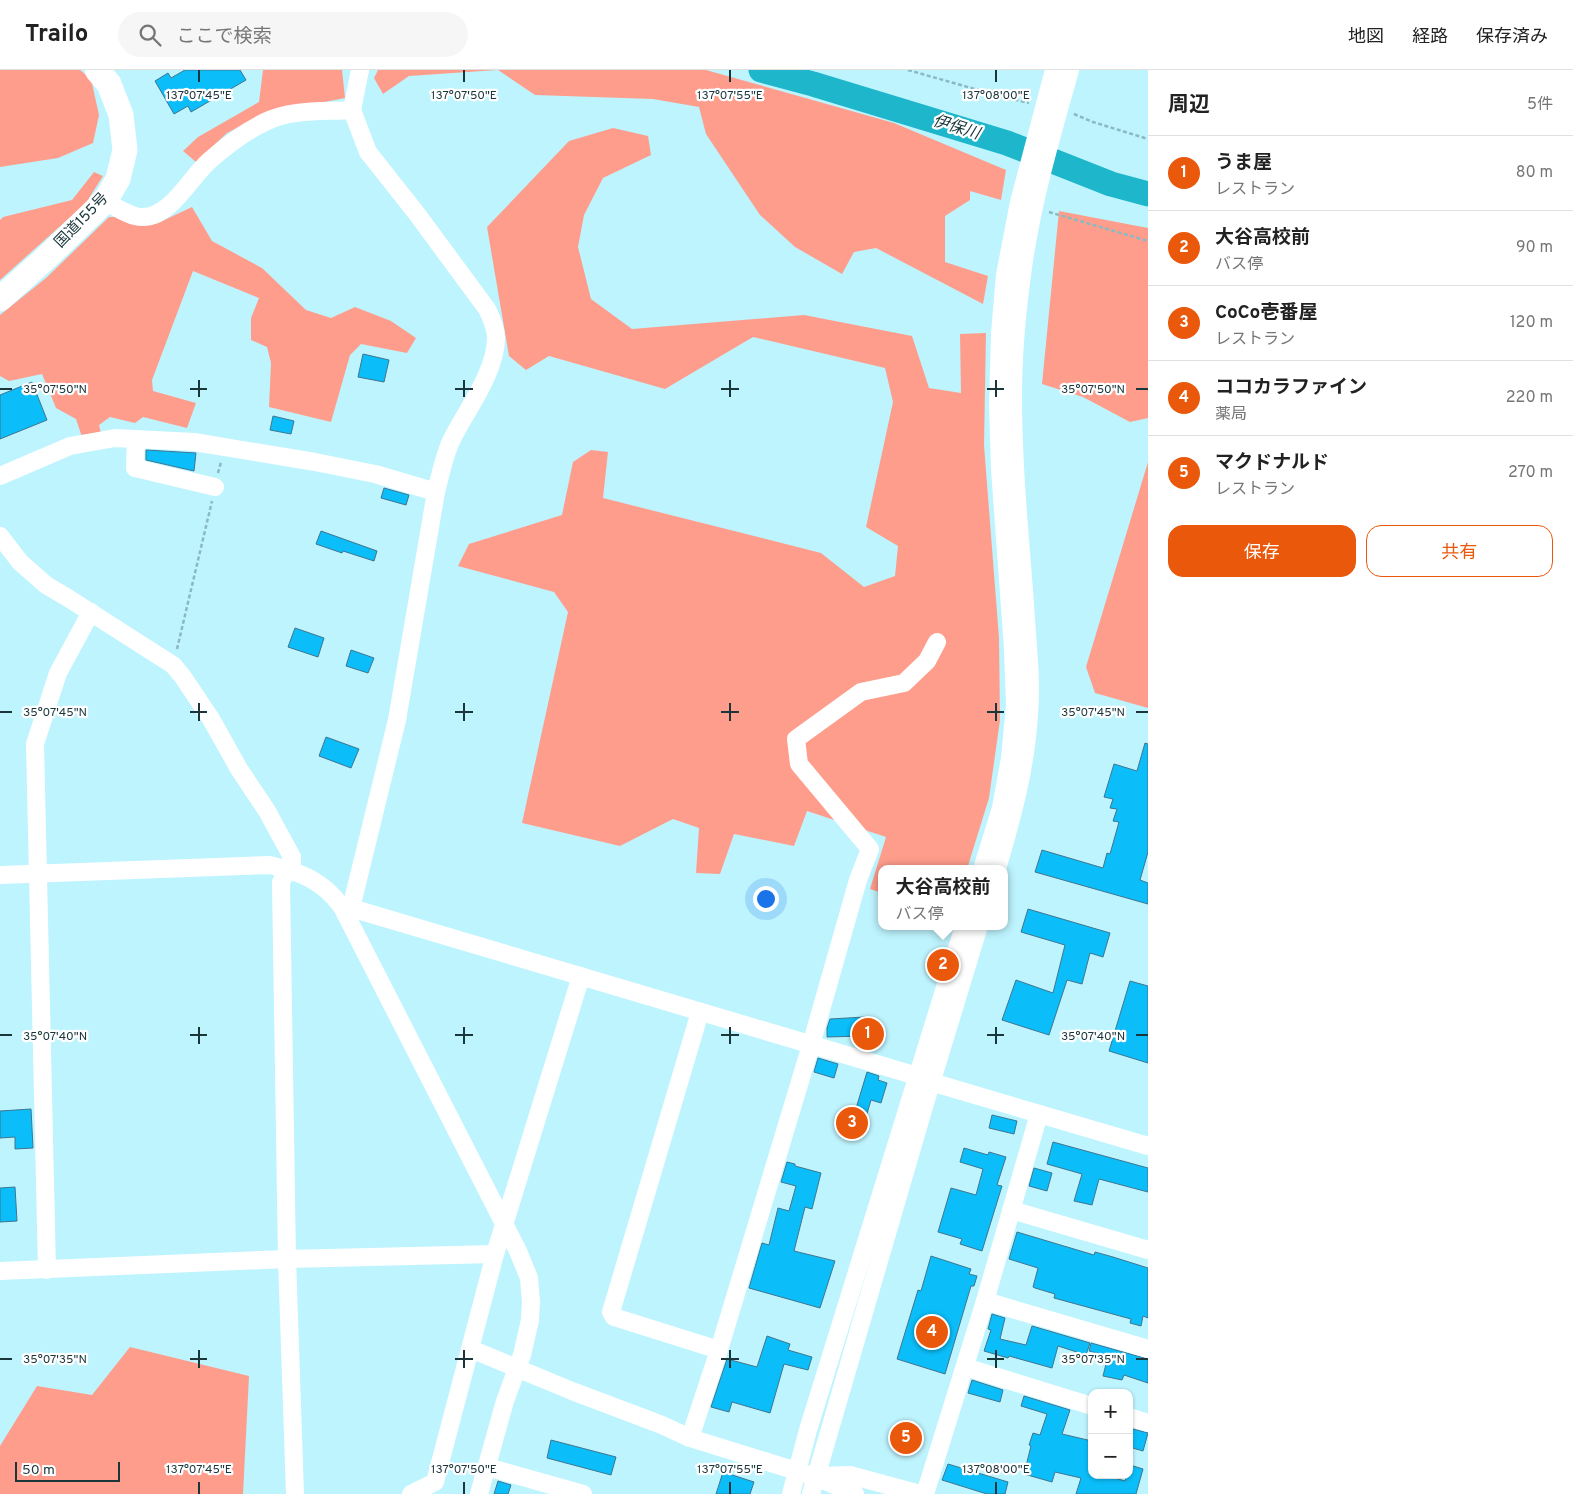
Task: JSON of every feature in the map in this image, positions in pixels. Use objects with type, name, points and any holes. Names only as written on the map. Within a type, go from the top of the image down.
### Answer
[{"type":"highway","name":"国道155号","points":[[0,299],[105,201],[118,179],[125,150],[121,115],[109,84],[97,70]]},
{"type":"street","points":[[347,908],[399,710],[436,492],[452,438],[482,386],[493,355],[496,339],[494,324],[488,309],[418,214],[368,152],[352,110],[360,70]]},
{"type":"street","points":[[983,865],[1001,808],[1010,758],[1015,705],[1000,469],[998,406],[1000,333],[1005,275],[1029,205],[1051,112],[1054,70]]},
{"type":"street","points":[[1051,112],[1070,70]]},
{"type":"street","points":[[105,201],[125,212],[142,217],[156,215],[168,206],[206,163],[239,136],[266,121],[286,115],[307,112],[352,110]]},
{"type":"street","points":[[997,865],[1014,812],[1025,763],[1030,713],[1029,659],[1015,472],[1013,396],[1017,320],[1029,205]]},
{"type":"street","points":[[0,476],[70,446],[115,438],[194,442],[315,462],[375,474],[436,492]]},
{"type":"street","points":[[136,439],[135,468],[215,487]]},
{"type":"street","points":[[0,536],[20,562],[46,586],[91,612],[173,665],[184,677],[292,856],[281,882],[287,1259],[295,1494]]},
{"type":"street","points":[[46,1270],[35,744],[58,673],[91,612]]},
{"type":"street","points":[[690,1438],[719,1350],[811,1045],[858,880],[870,849],[799,764],[796,739],[861,692],[904,683],[927,661],[937,642]]},
{"type":"street","points":[[0,875],[270,865],[302,874],[322,886],[347,908],[527,1272],[530,1286],[530,1320],[522,1355],[516,1368],[479,1494]]},
{"type":"street","points":[[347,908],[1148,1146]]},
{"type":"street","points":[[811,1494],[963,930]]},
{"type":"street","points":[[791,1494],[924,1079],[978,930]]},
{"type":"street","points":[[411,1494],[435,1482],[504,1226],[581,976]]},
{"type":"street","points":[[700,1012],[611,1312],[614,1317],[719,1350]]},
{"type":"street","points":[[925,1494],[985,1301],[1039,1114]]},
{"type":"street","points":[[1012,1210],[1148,1250]]},
{"type":"street","points":[[0,1271],[287,1259],[496,1254]]},
{"type":"street","points":[[985,1301],[1148,1349]]},
{"type":"street","points":[[471,1349],[572,1391],[662,1425],[690,1438],[816,1477],[855,1494]]},
{"type":"street","points":[[965,1367],[1088,1405]]},
{"type":"street","points":[[1133,1418],[1148,1423]]},
{"type":"street","points":[[487,1467],[583,1494]]},
{"type":"street","points":[[816,1477],[850,1475],[920,1494]]},
{"type":"path","points":[[908,70],[1148,139]]},
{"type":"path","points":[[1029,205],[1148,241]]},
{"type":"path","points":[[173,665],[224,448]]},
{"type":"shaded area","points":[[0,70],[80,70],[91,79],[99,115],[93,143],[58,158],[0,167]]},
{"type":"shaded area","points":[[263,70],[342,70],[345,98],[263,114],[227,133],[196,162],[183,151],[198,137],[259,102]]},
{"type":"shaded area","points":[[378,70],[497,70],[409,76],[383,94],[374,78]]},
{"type":"shaded area","points":[[498,70],[706,70],[894,123],[1006,170],[1001,200],[970,191],[970,200],[945,216],[945,262],[988,276],[983,304],[876,248],[854,252],[842,274],[795,247],[760,215],[706,134],[699,107],[653,99],[535,95]]},
{"type":"shaded area","points":[[613,128],[648,136],[651,155],[603,178],[584,215],[578,247],[591,299],[632,329],[804,315],[912,336],[929,388],[961,393],[960,334],[986,333],[984,445],[999,638],[1000,720],[989,798],[968,865],[878,865],[878,892],[870,889],[886,837],[807,811],[794,846],[734,834],[720,874],[696,873],[699,828],[673,819],[620,846],[522,823],[568,612],[554,592],[458,566],[469,544],[562,515],[573,462],[591,450],[608,452],[603,498],[821,553],[864,587],[895,576],[898,546],[866,527],[893,402],[885,368],[753,337],[665,389],[549,356],[526,370],[509,356],[487,227],[569,141]]},
{"type":"shaded area","points":[[94,172],[103,176],[86,203],[0,280],[0,220],[3,217],[72,200]]},
{"type":"shaded area","points":[[192,207],[212,241],[262,268],[306,310],[331,318],[355,307],[391,321],[416,338],[407,353],[361,344],[350,355],[331,422],[269,407],[271,363],[267,347],[251,340],[251,318],[259,298],[193,271],[152,380],[153,391],[196,403],[187,428],[143,417],[135,423],[110,417],[99,425],[101,433],[82,437],[76,419],[56,408],[42,374],[9,381],[0,376],[0,315],[46,278],[109,217],[128,217],[156,224]]},
{"type":"shaded area","points":[[1059,211],[1148,228],[1148,418],[1130,422],[1083,397],[1042,384]]},
{"type":"shaded area","points":[[1148,462],[1148,708],[1095,693],[1086,667]]},
{"type":"shaded area","points":[[130,1347],[249,1376],[243,1494],[0,1494],[0,1446],[37,1386],[92,1395]]},
{"type":"building","points":[[185,70],[240,70],[246,80],[191,112],[188,106],[174,114],[155,81],[168,73],[171,78]]},
{"type":"building","points":[[363,354],[389,360],[384,382],[358,377]]},
{"type":"building","points":[[32,382],[47,420],[0,439],[0,395]]},
{"type":"building","points":[[273,416],[294,421],[291,434],[270,430]]},
{"type":"building","points":[[146,450],[196,453],[194,471],[146,460]]},
{"type":"building","points":[[384,488],[409,495],[406,505],[381,498]]},
{"type":"building","points":[[321,531],[377,551],[374,561],[316,544]]},
{"type":"building","points":[[295,628],[324,638],[318,657],[288,647]]},
{"type":"building","points":[[351,650],[374,658],[368,673],[346,666]]},
{"type":"building","points":[[326,737],[359,749],[351,768],[319,756]]},
{"type":"building","points":[[1145,743],[1148,744],[1148,852],[1140,880],[1148,883],[1148,904],[1035,872],[1042,850],[1103,868],[1107,853],[1110,854],[1119,822],[1113,821],[1117,809],[1110,808],[1113,799],[1104,797],[1114,764],[1137,771]]},
{"type":"building","points":[[1028,909],[1110,933],[1103,957],[1090,953],[1082,984],[1067,980],[1049,1035],[1002,1020],[1016,980],[1053,993],[1065,945],[1021,932]]},
{"type":"building","points":[[1130,981],[1148,986],[1148,1063],[1109,1051]]},
{"type":"building","points":[[865,1017],[865,1036],[827,1037],[830,1019]]},
{"type":"building","points":[[818,1058],[838,1064],[834,1078],[814,1072]]},
{"type":"building","points":[[867,1072],[879,1076],[878,1080],[887,1083],[881,1103],[871,1100],[861,1134],[838,1127],[843,1112],[854,1115]]},
{"type":"building","points":[[31,1109],[33,1148],[15,1149],[15,1137],[0,1138],[0,1111]]},
{"type":"building","points":[[992,1115],[1017,1121],[1014,1134],[989,1128]]},
{"type":"building","points":[[1053,1142],[1148,1168],[1148,1192],[1099,1179],[1092,1205],[1074,1201],[1082,1174],[1047,1164]]},
{"type":"building","points":[[964,1148],[988,1155],[989,1152],[1006,1157],[997,1185],[1002,1186],[982,1251],[960,1244],[962,1239],[938,1232],[951,1188],[976,1195],[983,1169],[960,1162]]},
{"type":"building","points":[[787,1162],[821,1173],[812,1209],[805,1207],[794,1251],[835,1261],[820,1308],[749,1288],[762,1243],[769,1245],[778,1208],[789,1211],[796,1186],[781,1182]]},
{"type":"building","points":[[1034,1168],[1052,1173],[1047,1191],[1029,1186]]},
{"type":"building","points":[[15,1187],[17,1221],[0,1222],[0,1188]]},
{"type":"building","points":[[1017,1232],[1094,1255],[1095,1252],[1148,1268],[1148,1318],[1143,1316],[1141,1326],[1130,1323],[1131,1319],[1054,1298],[1055,1294],[1033,1287],[1038,1268],[1009,1259]]},
{"type":"building","points":[[931,1256],[971,1269],[969,1274],[977,1276],[974,1286],[971,1286],[945,1374],[897,1359],[918,1290],[921,1291]]},
{"type":"building","points":[[992,1314],[1005,1318],[1000,1339],[1026,1345],[1032,1326],[1090,1343],[1086,1355],[1058,1346],[1052,1368],[984,1351],[991,1330],[988,1329]]},
{"type":"building","points":[[767,1336],[790,1344],[788,1350],[812,1357],[808,1370],[784,1364],[770,1413],[732,1402],[729,1412],[711,1407],[727,1359],[757,1367]]},
{"type":"building","points":[[1091,1343],[1148,1359],[1148,1383],[1124,1375],[1122,1380],[1103,1376],[1108,1356],[1089,1351]]},
{"type":"building","points":[[972,1380],[1003,1390],[1000,1402],[968,1393]]},
{"type":"building","points":[[1024,1396],[1070,1410],[1062,1434],[1088,1440],[1088,1479],[1118,1479],[1125,1481],[1126,1479],[1133,1479],[1133,1466],[1143,1469],[1136,1494],[1076,1494],[1081,1478],[1055,1472],[1052,1482],[1024,1474],[1033,1433],[1040,1435],[1047,1414],[1021,1406]]},
{"type":"building","points":[[1133,1429],[1148,1433],[1143,1451],[1133,1448]]},
{"type":"building","points":[[551,1440],[616,1457],[611,1475],[547,1458]]},
{"type":"building","points":[[948,1464],[1008,1482],[1005,1494],[987,1494],[942,1480]]},
{"type":"building","points":[[723,1472],[754,1482],[750,1494],[716,1494]]},
{"type":"building","points":[[498,1481],[511,1485],[508,1494],[494,1494]]},
{"type":"waterway","name":"伊保川","points":[[761,70],[1007,143],[1111,184],[1148,194]]},
{"type":"place","name":"大谷高校前","points":[[943,965]]},
{"type":"place","name":"うま屋","points":[[868,1034]]},
{"type":"place","name":"CoCo壱番屋","points":[[852,1123]]},
{"type":"place","name":"ココカラファイン","points":[[932,1332]]},
{"type":"place","name":"マクドナルド","points":[[906,1438]]}]
